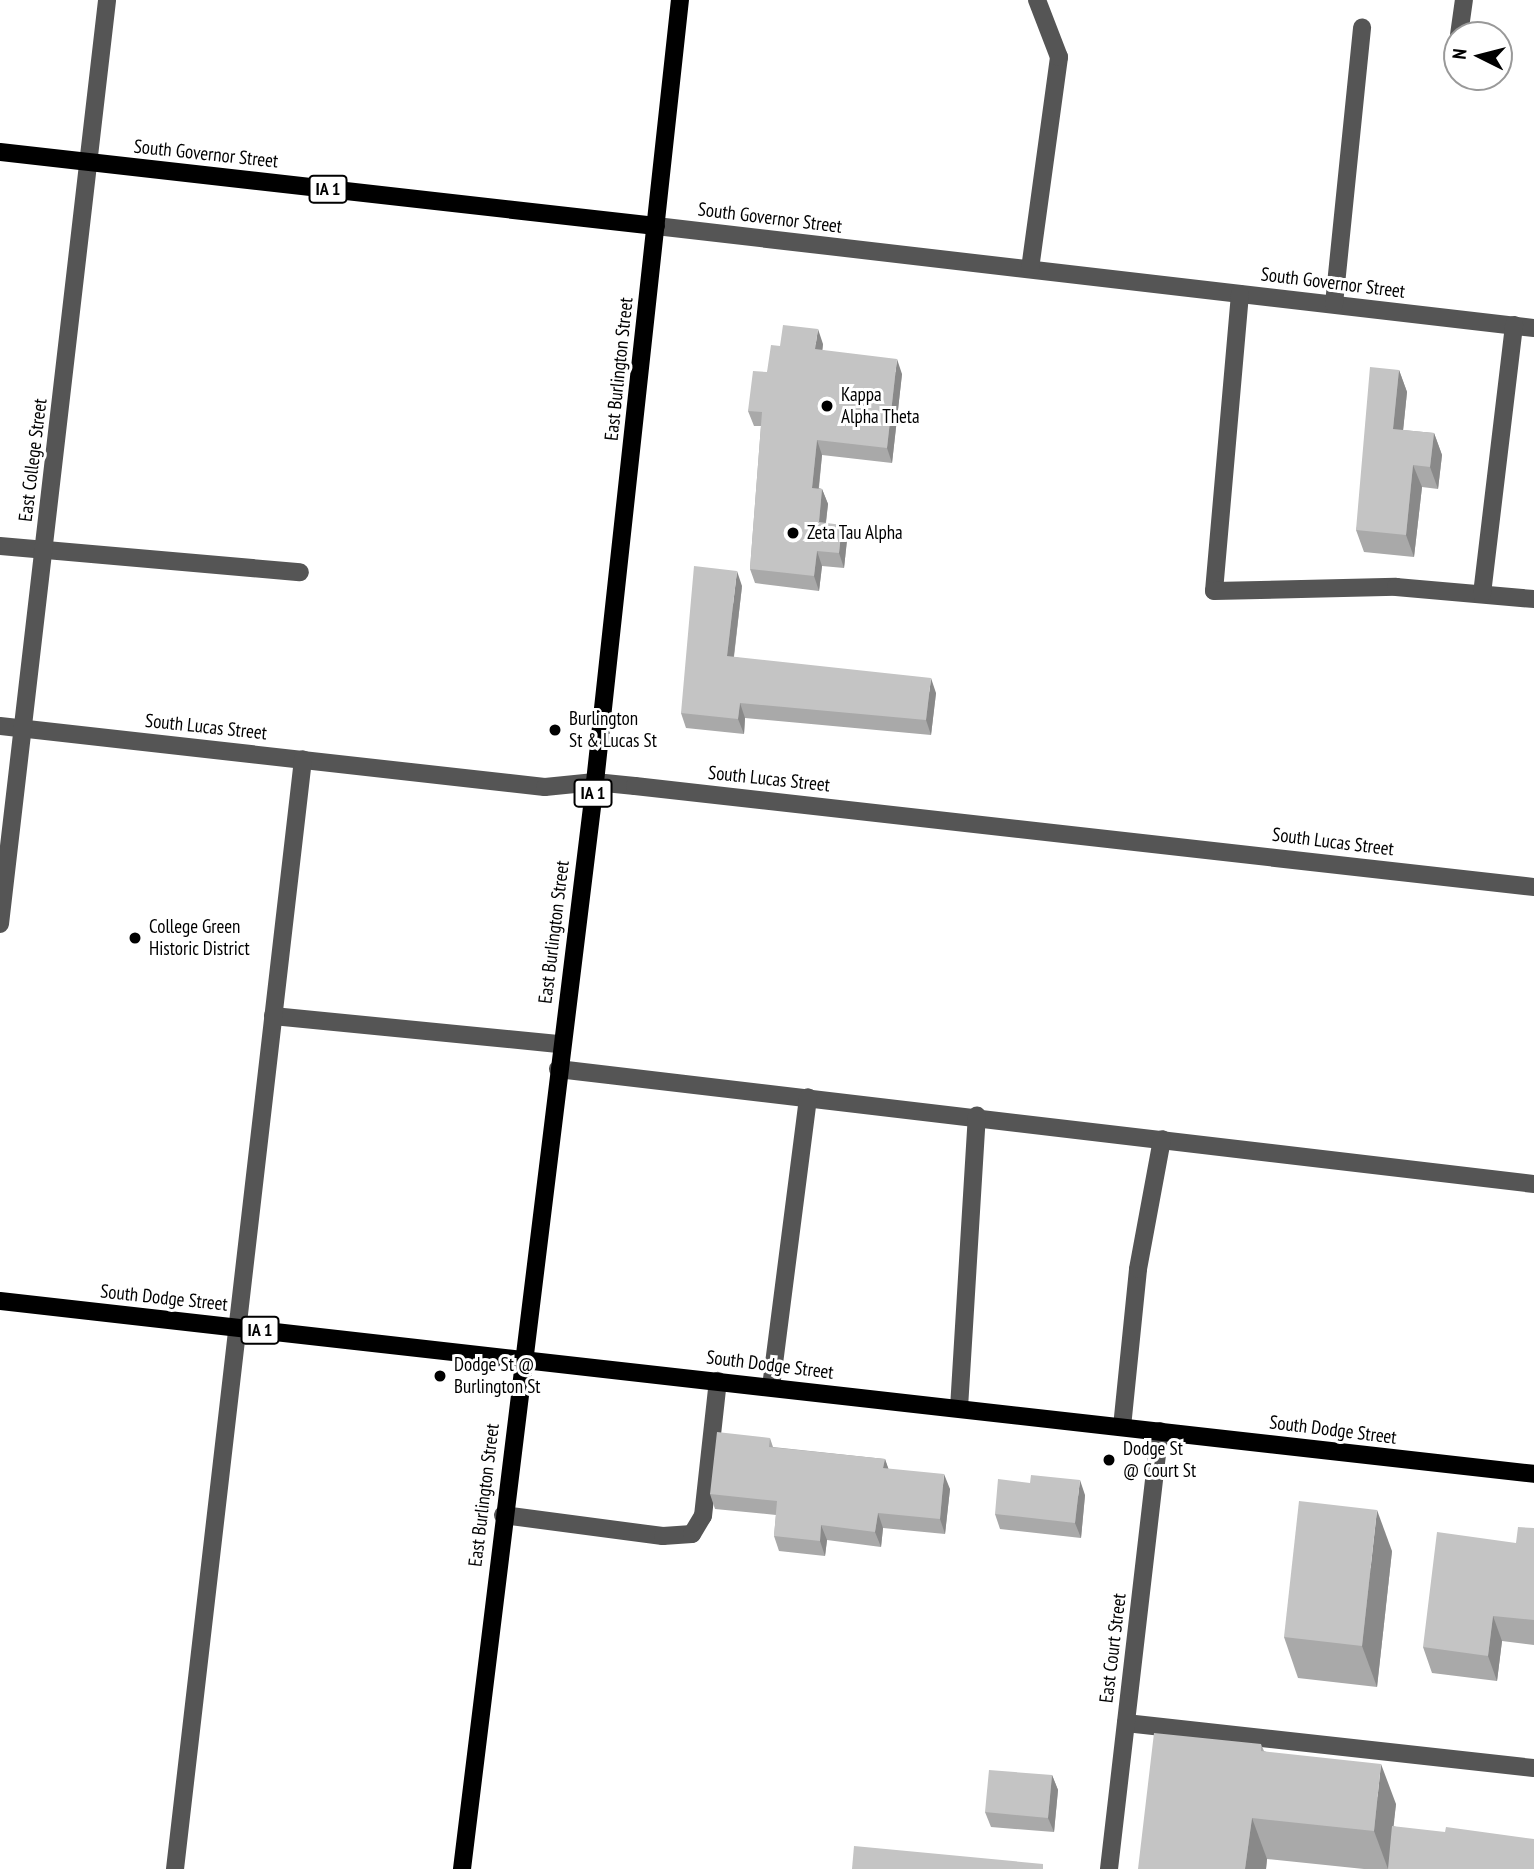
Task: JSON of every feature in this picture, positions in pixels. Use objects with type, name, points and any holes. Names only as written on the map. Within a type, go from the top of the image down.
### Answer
[{"type":"main road","name":"East Burlington Street","points":[[462,1869],[521,1358],[594,782],[680,0]]},
{"type":"main road","name":"South Governor Street","points":[[0,152],[656,226]]},
{"type":"main road","name":"South Dodge Street","points":[[0,1301],[1534,1474]]},
{"type":"street","name":"East College Street","points":[[0,924],[107,0]]},
{"type":"street","points":[[1030,269],[1059,57],[1037,0]]},
{"type":"street","points":[[1461,21],[1464,0]]},
{"type":"street","points":[[1334,304],[1362,27]]},
{"type":"street","name":"South Governor Street","points":[[656,226],[1534,328]]},
{"type":"street","points":[[1240,294],[1214,591],[1396,587],[1534,599]]},
{"type":"street","points":[[1482,594],[1514,325]]},
{"type":"street","points":[[0,546],[300,572]]},
{"type":"street","name":"South Lucas Street","points":[[0,726],[545,787],[594,782],[1534,887]]},
{"type":"street","points":[[175,1869],[303,759]]},
{"type":"street","points":[[273,1016],[561,1044]]},
{"type":"street","points":[[558,1069],[977,1116],[1534,1184]]},
{"type":"street","points":[[771,1387],[808,1097]]},
{"type":"street","points":[[958,1408],[977,1116]]},
{"type":"street","points":[[1122,1427],[1138,1269],[1162,1139]]},
{"type":"street","points":[[503,1515],[663,1536],[692,1534],[703,1516],[718,1381]]},
{"type":"street","name":"East Court Street","points":[[1109,1869],[1160,1431]]},
{"type":"street","points":[[1126,1723],[1534,1768]]},
{"type":"building","points":[[783,325],[818,329],[815,349],[897,359],[887,448],[817,440],[812,488],[822,489],[819,522],[842,525],[839,553],[817,551],[814,576],[750,569],[762,412],[748,411],[753,371],[767,372],[771,345],[780,346]]},
{"type":"building","points":[[1370,367],[1399,370],[1393,429],[1434,433],[1430,467],[1413,465],[1406,535],[1356,530]]},
{"type":"building","points":[[694,566],[737,571],[727,656],[931,678],[926,720],[740,703],[738,719],[681,713]]},
{"type":"building","points":[[717,1432],[770,1438],[769,1447],[885,1459],[883,1468],[944,1474],[940,1519],[878,1513],[875,1532],[821,1525],[820,1541],[774,1536],[777,1501],[710,1494]]},
{"type":"building","points":[[1031,1475],[1080,1480],[1075,1523],[995,1514],[998,1479],[1030,1483]]},
{"type":"building","points":[[1299,1501],[1377,1510],[1362,1646],[1284,1637]]},
{"type":"building","points":[[1518,1527],[1534,1528],[1534,1620],[1493,1616],[1488,1656],[1423,1647],[1437,1532],[1516,1543]]},
{"type":"building","points":[[1154,1733],[1261,1744],[1261,1751],[1381,1764],[1374,1831],[1252,1818],[1245,1869],[1138,1869]]},
{"type":"building","points":[[989,1770],[1052,1775],[1048,1818],[985,1812]]},
{"type":"building","points":[[1392,1826],[1445,1832],[1446,1827],[1534,1839],[1534,1869],[1388,1869]]},
{"type":"building","points":[[854,1846],[1043,1864],[1043,1869],[852,1869]]},
{"type":"place","name":"Kappa Alpha Theta","points":[[827,406]]},
{"type":"place","name":"Zeta Tau Alpha","points":[[793,533]]},
{"type":"place","name":"Burlington St & Lucas St","points":[[555,730]]},
{"type":"place","name":"College Green Historic District","points":[[135,938]]},
{"type":"place","name":"Dodge St @ Burlington St","points":[[440,1376]]},
{"type":"place","name":"Dodge St @ Court St","points":[[1109,1460]]}]
